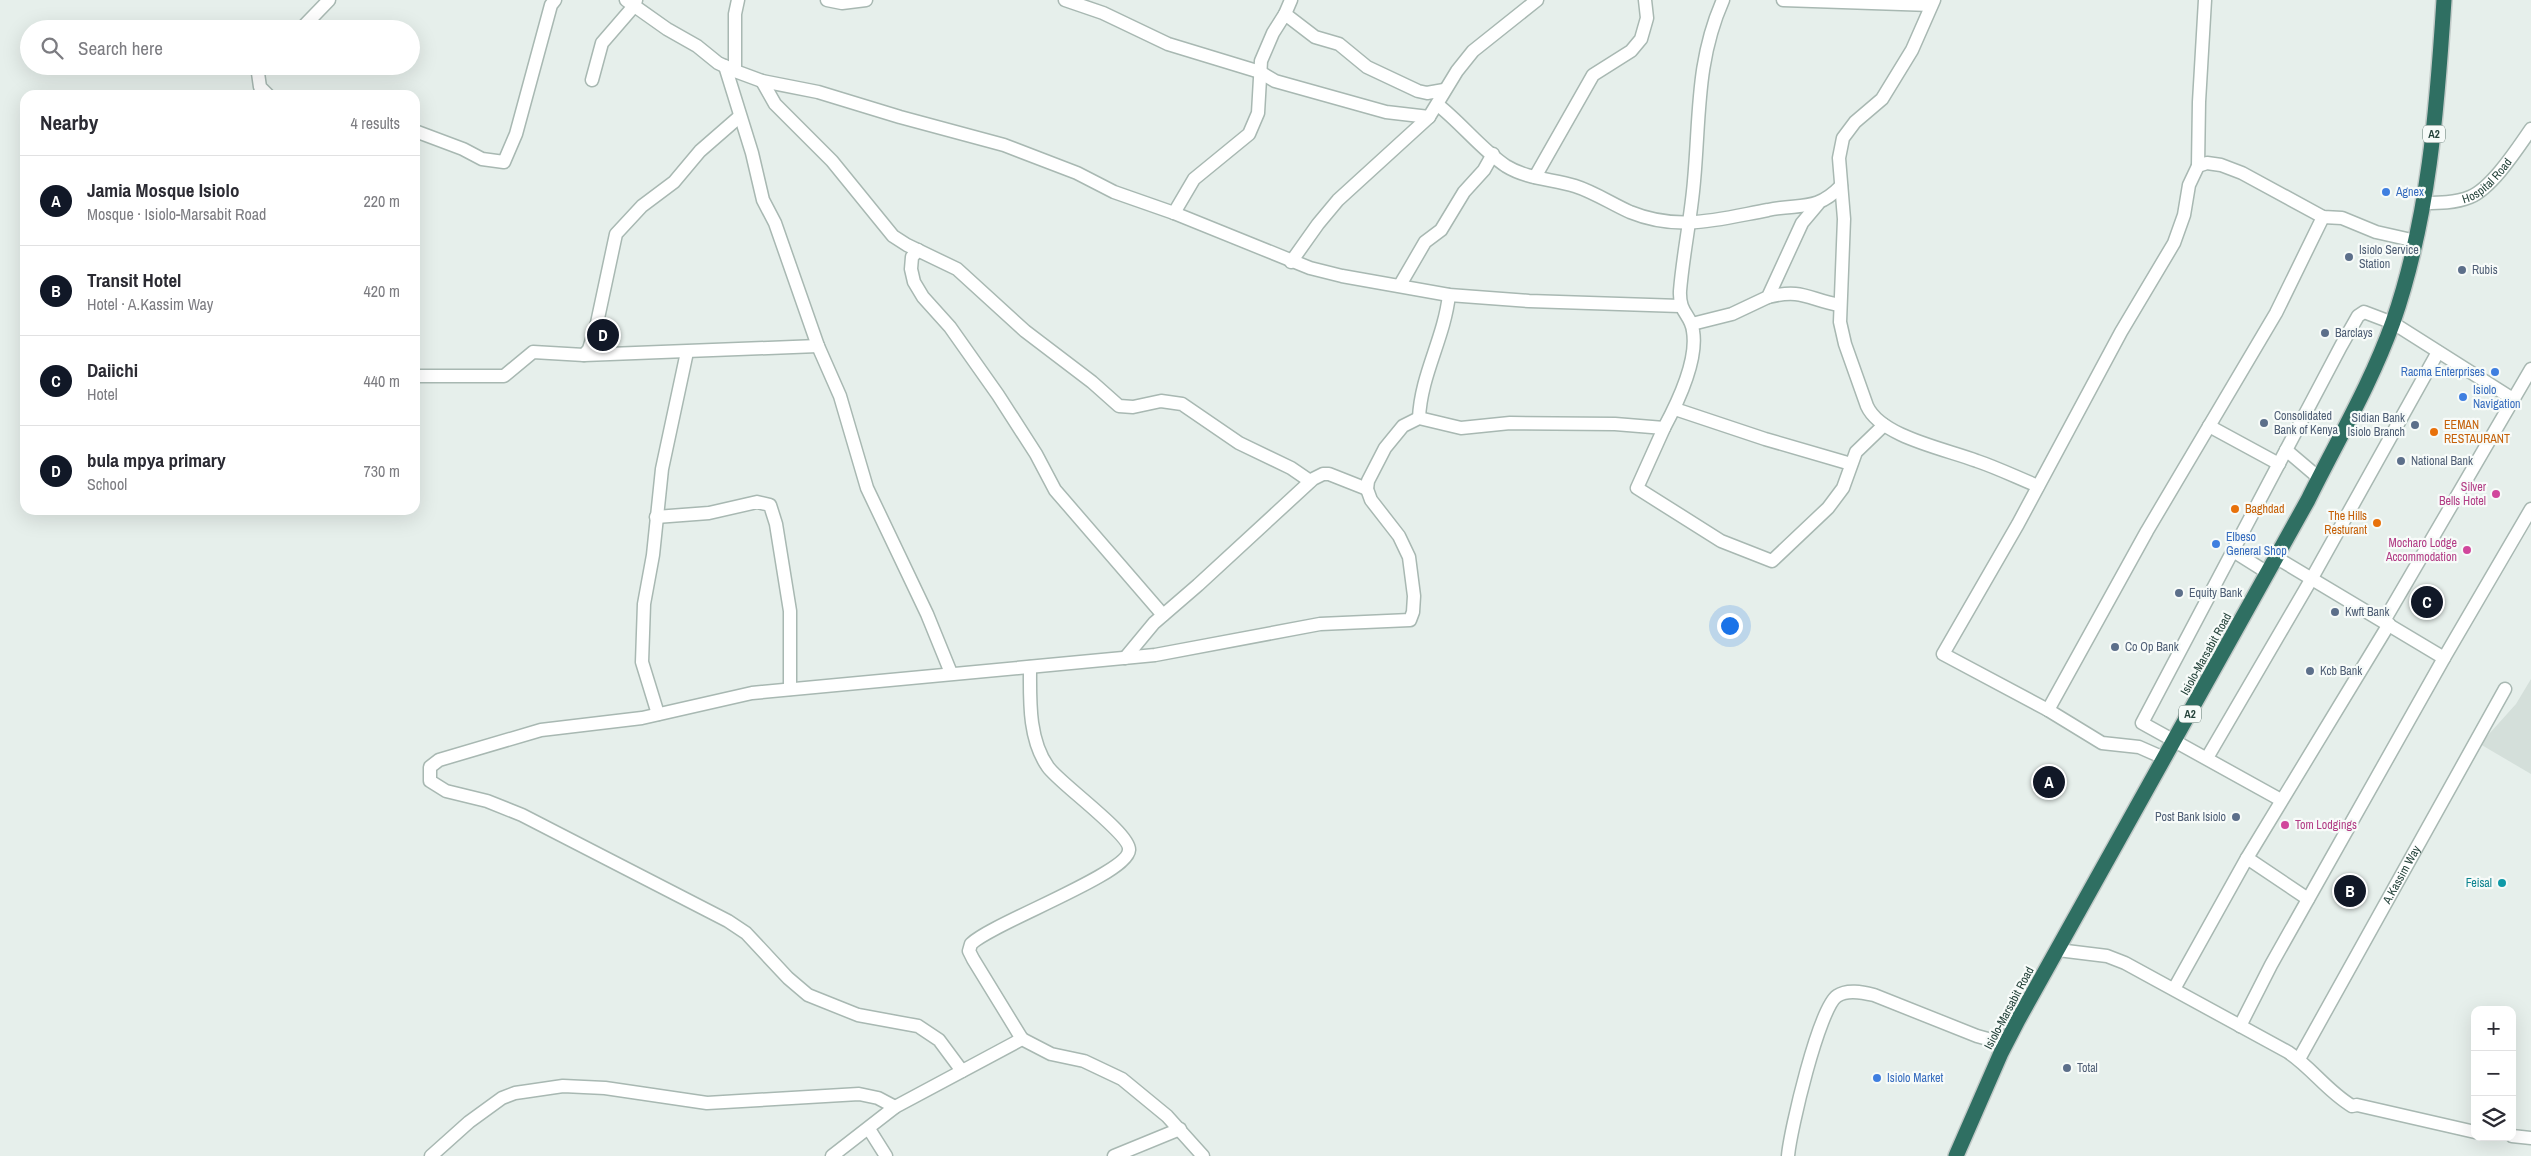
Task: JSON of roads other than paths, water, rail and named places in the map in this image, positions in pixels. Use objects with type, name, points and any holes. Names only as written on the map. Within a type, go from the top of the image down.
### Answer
[{"type":"highway","name":"A2","points":[[2416,241],[2424,204],[2432,147],[2444,0]]},
{"type":"highway","name":"Isiolo-Marsabit Road","points":[[1956,1156],[2006,1044],[2277,558],[2360,399],[2393,323],[2416,241]]},
{"type":"street","points":[[309,20],[329,0]]},
{"type":"street","points":[[420,133],[463,149],[482,159],[504,162],[516,134],[551,4],[554,0]]},
{"type":"street","points":[[738,0],[730,68],[739,117],[752,153],[763,200],[775,223],[818,346],[840,396],[867,488],[927,614],[951,673]]},
{"type":"street","points":[[827,0],[842,3],[866,0]]},
{"type":"street","points":[[1065,0],[1110,16],[1168,44],[1202,56],[1260,72],[1275,81],[1373,108],[1429,117]]},
{"type":"street","points":[[1174,213],[1194,179],[1250,134],[1258,114],[1260,72],[1265,51],[1291,0]]},
{"type":"street","points":[[1291,262],[1338,200],[1429,117],[1438,105],[1444,90],[1473,51],[1537,0]]},
{"type":"street","points":[[1535,177],[1593,75],[1631,51],[1641,39],[1647,18],[1645,0]]},
{"type":"street","points":[[1723,0],[1702,62],[1694,184],[1687,222],[1680,306],[1692,324],[1694,338],[1681,397],[1664,428],[1637,488],[1721,541],[1772,561],[1828,508],[1843,488],[1856,452],[1884,425]]},
{"type":"street","points":[[1783,0],[1933,3],[1912,50],[1882,99],[1855,122],[1843,138],[1839,158],[1844,219],[1840,305],[1843,337],[1870,414],[1884,425],[1902,435],[1983,463],[2038,486]]},
{"type":"street","points":[[2164,758],[2139,747],[2102,743],[2048,710],[1943,654],[2038,486],[2121,332],[2174,242],[2184,214],[2190,185],[2198,166],[2199,102],[2205,0]]},
{"type":"street","points":[[592,80],[602,43],[632,2],[730,68],[762,81],[818,92],[900,117],[1004,144],[1077,172],[1114,192],[1174,213],[1291,262],[1333,274],[1450,295],[1530,301],[1680,306]]},
{"type":"street","points":[[1285,14],[1315,37],[1339,44],[1367,67],[1418,91],[1444,90]]},
{"type":"street","points":[[259,75],[260,86],[264,90]]},
{"type":"street","points":[[762,81],[775,104],[832,161],[893,236],[957,269],[1025,330],[1092,382],[1119,406],[1133,407],[1154,401],[1182,404],[1239,443],[1291,468],[1310,481]]},
{"type":"street","points":[[1438,105],[1509,167],[1547,182],[1575,186],[1650,218],[1678,223],[1714,221],[1778,208],[1818,204]]},
{"type":"street","points":[[584,355],[589,349],[594,331],[616,234],[642,206],[674,182],[700,151],[739,117]]},
{"type":"street","name":"Hospital Road","points":[[2424,204],[2451,202],[2471,197],[2489,182],[2531,129]]},
{"type":"street","points":[[1400,286],[1408,268],[1426,242],[1441,230],[1464,192],[1484,170],[1493,154]]},
{"type":"street","points":[[2198,166],[2207,163],[2242,173],[2323,217],[2347,220],[2376,232],[2416,241]]},
{"type":"street","points":[[1768,297],[1802,223],[1818,204],[1841,186]]},
{"type":"street","points":[[2048,710],[2147,531],[2276,313],[2323,217]]},
{"type":"street","points":[[918,250],[911,260],[911,269],[914,282],[923,298],[950,327],[998,395],[1036,454],[1055,490],[1163,615]]},
{"type":"street","points":[[1692,324],[1732,314],[1768,297],[1787,293],[1798,293],[1840,305]]},
{"type":"street","points":[[1418,418],[1421,394],[1445,326],[1450,295]]},
{"type":"street","points":[[2281,800],[2142,723],[2358,316],[2364,312],[2369,312],[2393,323],[2513,399]]},
{"type":"street","points":[[420,376],[504,376],[532,352],[584,355],[818,346]]},
{"type":"street","points":[[658,714],[646,680],[642,645],[644,604],[662,468],[687,352]]},
{"type":"street","points":[[2207,758],[2312,578],[2438,352]]},
{"type":"street","points":[[2174,989],[2247,858],[2386,622],[2531,369]]},
{"type":"street","points":[[1675,409],[1765,439],[1851,464]]},
{"type":"street","points":[[962,1071],[939,1040],[918,1026],[858,1015],[808,994],[788,978],[746,933],[723,918],[522,815],[487,801],[446,791],[433,785],[428,777],[430,767],[439,760],[530,733],[658,714],[731,697],[790,689],[847,686],[951,673],[1125,658],[1221,644],[1320,624],[1410,620],[1413,612],[1414,596],[1409,557],[1399,536],[1371,500],[1367,489],[1368,481],[1390,440],[1403,426],[1418,418],[1461,428],[1529,423],[1664,428]]},
{"type":"street","points":[[2209,426],[2279,464]]},
{"type":"street","points":[[2286,450],[2319,478]]},
{"type":"street","points":[[1125,658],[1163,615],[1320,474],[1329,474],[1367,489]]},
{"type":"street","points":[[656,517],[709,513],[757,502],[770,505],[776,524],[790,611],[790,689]]},
{"type":"street","points":[[2240,1026],[2308,899],[2444,658],[2531,509]]},
{"type":"street","points":[[2233,551],[2268,573]]},
{"type":"street","points":[[2277,558],[2444,658]]},
{"type":"street","points":[[1030,667],[1034,735],[1047,766],[1103,817],[1128,844],[1129,850],[1126,858],[1113,868],[1048,905],[1006,923],[971,944],[969,951],[1022,1039],[1051,1054],[1084,1061],[1112,1073],[1138,1091],[1180,1129],[1203,1156]]},
{"type":"street","name":"A.Kassim Way","points":[[2299,1060],[2504,689]]},
{"type":"street","points":[[2247,858],[2308,899]]},
{"type":"street","points":[[2058,950],[2113,958],[2174,989],[2299,1060],[2327,1089],[2352,1106],[2357,1105],[2471,1131]]},
{"type":"street","points":[[1788,1156],[1818,1030],[1832,1001],[1841,994],[1856,992],[1874,995],[1959,1029],[2006,1044]]},
{"type":"street","points":[[832,1156],[896,1108],[1022,1039]]},
{"type":"street","points":[[431,1156],[469,1122],[502,1098],[515,1093],[563,1086],[645,1092],[707,1103],[858,1094],[878,1098],[896,1108]]},
{"type":"street","points":[[869,1129],[886,1156]]},
{"type":"street","points":[[1114,1156],[1180,1129]]},
{"type":"street","points":[[2516,1136],[2531,1138]]},
{"type":"place","name":"Agnex","points":[[2386,192]]},
{"type":"place","name":"Isiolo Service Station","points":[[2349,257]]},
{"type":"place","name":"Rubis","points":[[2462,270]]},
{"type":"place","name":"Barclays","points":[[2325,333]]},
{"type":"place","name":"bula mpya primary","points":[[603,335]]},
{"type":"place","name":"Racma Enterprises","points":[[2495,372]]},
{"type":"place","name":"Isiolo Navigation","points":[[2463,397]]},
{"type":"place","name":"Consolidated Bank of Kenya","points":[[2264,423]]},
{"type":"place","name":"Sidian Bank Isiolo Branch","points":[[2415,425]]},
{"type":"place","name":"EEMAN RESTAURANT","points":[[2434,432]]},
{"type":"place","name":"National Bank","points":[[2401,461]]},
{"type":"place","name":"Silver Bells Hotel","points":[[2496,494]]},
{"type":"place","name":"Baghdad","points":[[2235,509]]},
{"type":"place","name":"The Hills Resturant","points":[[2377,523]]},
{"type":"place","name":"Elbeso General Shop","points":[[2216,544]]},
{"type":"place","name":"Mocharo Lodge Accommodation","points":[[2467,550]]},
{"type":"place","name":"Equity Bank","points":[[2179,593]]},
{"type":"place","name":"Daiichi","points":[[2427,602]]},
{"type":"place","name":"Kwft Bank","points":[[2335,612]]},
{"type":"place","name":"Co Op Bank","points":[[2115,647]]},
{"type":"place","name":"Kcb Bank","points":[[2310,671]]},
{"type":"place","name":"Jamia Mosque Isiolo","points":[[2049,782]]},
{"type":"place","name":"Post Bank Isiolo","points":[[2236,817]]},
{"type":"place","name":"Tom Lodgings","points":[[2285,825]]},
{"type":"place","name":"Feisal","points":[[2502,883]]},
{"type":"place","name":"Transit Hotel","points":[[2350,891]]},
{"type":"place","name":"Total","points":[[2067,1068]]},
{"type":"place","name":"Isiolo Market","points":[[1877,1078]]}]
